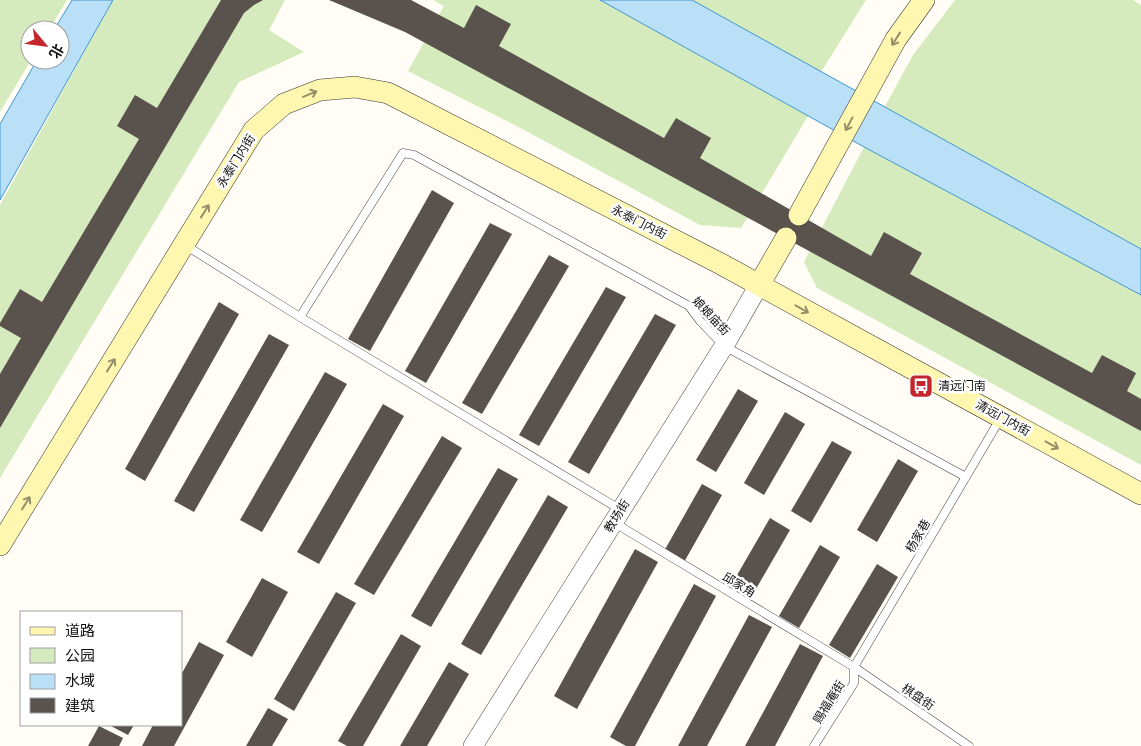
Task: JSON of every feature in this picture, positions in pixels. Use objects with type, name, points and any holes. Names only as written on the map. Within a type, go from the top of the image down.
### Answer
[{"type":"main road","points":[[799,216],[896,39],[924,0]]},
{"type":"main road","name":"永泰门内街","points":[[0,545],[254,130],[284,104],[320,90],[355,87],[388,93],[759,285]]},
{"type":"main road","points":[[759,285],[786,238]]},
{"type":"main road","name":"清远门内街","points":[[759,285],[1141,494]]},
{"type":"street","name":"教场街","points":[[473,746],[724,346],[759,285]]},
{"type":"lane","name":"娘娘庙街","points":[[300,317],[404,153],[414,155],[689,306],[700,321],[724,346],[966,477]]},
{"type":"lane","name":"邱家角","points":[[184,245],[854,667]]},
{"type":"lane","name":"杨家巷","points":[[854,667],[1002,418]]},
{"type":"lane","name":"赐福庵街","points":[[814,746],[854,683],[854,667]]},
{"type":"lane","name":"棋盘街","points":[[854,667],[969,746]]},
{"type":"green space","points":[[0,0],[67,0],[55,20],[20,20],[20,70],[25,70],[0,112]]},
{"type":"green space","points":[[113,0],[285,0],[269,30],[304,52],[239,82],[0,478],[0,205]]},
{"type":"green space","points":[[433,0],[600,0],[808,116],[741,228],[700,225],[526,131],[408,71],[444,6]]},
{"type":"green space","points":[[692,0],[866,0],[821,72]]},
{"type":"green space","points":[[955,0],[1133,0],[1141,5],[1141,249],[884,108],[913,55]]},
{"type":"green space","points":[[864,147],[1141,295],[1141,465],[817,288],[804,262]]},
{"type":"water","points":[[72,0],[113,0],[0,200],[0,124],[31,70],[70,70],[70,20],[60,20]]},
{"type":"water","points":[[600,0],[692,0],[1141,249],[1141,295],[864,147]]},
{"type":"building","points":[[221,0],[263,0],[244,13],[0,428],[0,374],[21,338],[0,326],[0,323],[20,289],[42,302],[139,139],[117,126],[135,95],[157,108]]},
{"type":"building","points":[[329,0],[411,0],[464,28],[476,5],[511,24],[499,46],[664,138],[676,118],[711,138],[700,158],[871,256],[884,232],[922,253],[910,274],[1092,373],[1102,355],[1136,373],[1127,391],[1141,399],[1141,431],[405,32]]},
{"type":"building","points":[[432,190],[454,203],[370,351],[348,339]]},
{"type":"building","points":[[490,223],[512,234],[426,383],[405,371]]},
{"type":"building","points":[[549,255],[569,266],[482,414],[462,403]]},
{"type":"building","points":[[606,287],[626,297],[539,446],[519,435]]},
{"type":"building","points":[[219,302],[239,314],[145,481],[125,469]]},
{"type":"building","points":[[655,314],[676,325],[589,474],[568,462]]},
{"type":"building","points":[[269,334],[289,345],[194,512],[174,501]]},
{"type":"building","points":[[325,372],[347,384],[262,532],[240,520]]},
{"type":"building","points":[[738,389],[758,401],[716,472],[696,460]]},
{"type":"building","points":[[383,404],[404,416],[319,564],[297,552]]},
{"type":"building","points":[[785,412],[805,424],[764,495],[744,483]]},
{"type":"building","points":[[442,436],[462,448],[374,595],[354,584]]},
{"type":"building","points":[[832,441],[852,452],[811,523],[791,511]]},
{"type":"building","points":[[898,459],[918,471],[877,542],[857,530]]},
{"type":"building","points":[[498,468],[518,479],[431,627],[411,616]]},
{"type":"building","points":[[702,484],[722,495],[683,564],[663,553]]},
{"type":"building","points":[[548,495],[568,507],[481,655],[461,644]]},
{"type":"building","points":[[770,518],[790,530],[749,601],[729,589]]},
{"type":"building","points":[[820,545],[840,557],[799,628],[779,616]]},
{"type":"building","points":[[635,549],[658,562],[577,709],[554,696]]},
{"type":"building","points":[[877,564],[898,577],[850,658],[829,645]]},
{"type":"building","points":[[262,578],[288,592],[252,657],[226,642]]},
{"type":"building","points":[[694,584],[716,596],[635,746],[626,746],[610,737]]},
{"type":"building","points":[[336,592],[356,603],[294,711],[274,699]]},
{"type":"building","points":[[749,615],[772,627],[707,746],[678,746]]},
{"type":"building","points":[[401,634],[421,646],[363,746],[347,746],[338,741]]},
{"type":"building","points":[[199,642],[224,655],[174,746],[142,746],[152,726],[182,726],[182,673]]},
{"type":"building","points":[[800,644],[823,656],[775,746],[745,746]]},
{"type":"building","points":[[449,662],[469,674],[427,746],[400,746]]},
{"type":"building","points":[[268,708],[288,719],[272,746],[246,746]]},
{"type":"building","points":[[99,726],[123,738],[119,746],[88,746]]},
{"type":"building","points":[[111,726],[133,726],[128,735]]},
{"type":"place","name":"清远门南","points":[[921,386]]}]
